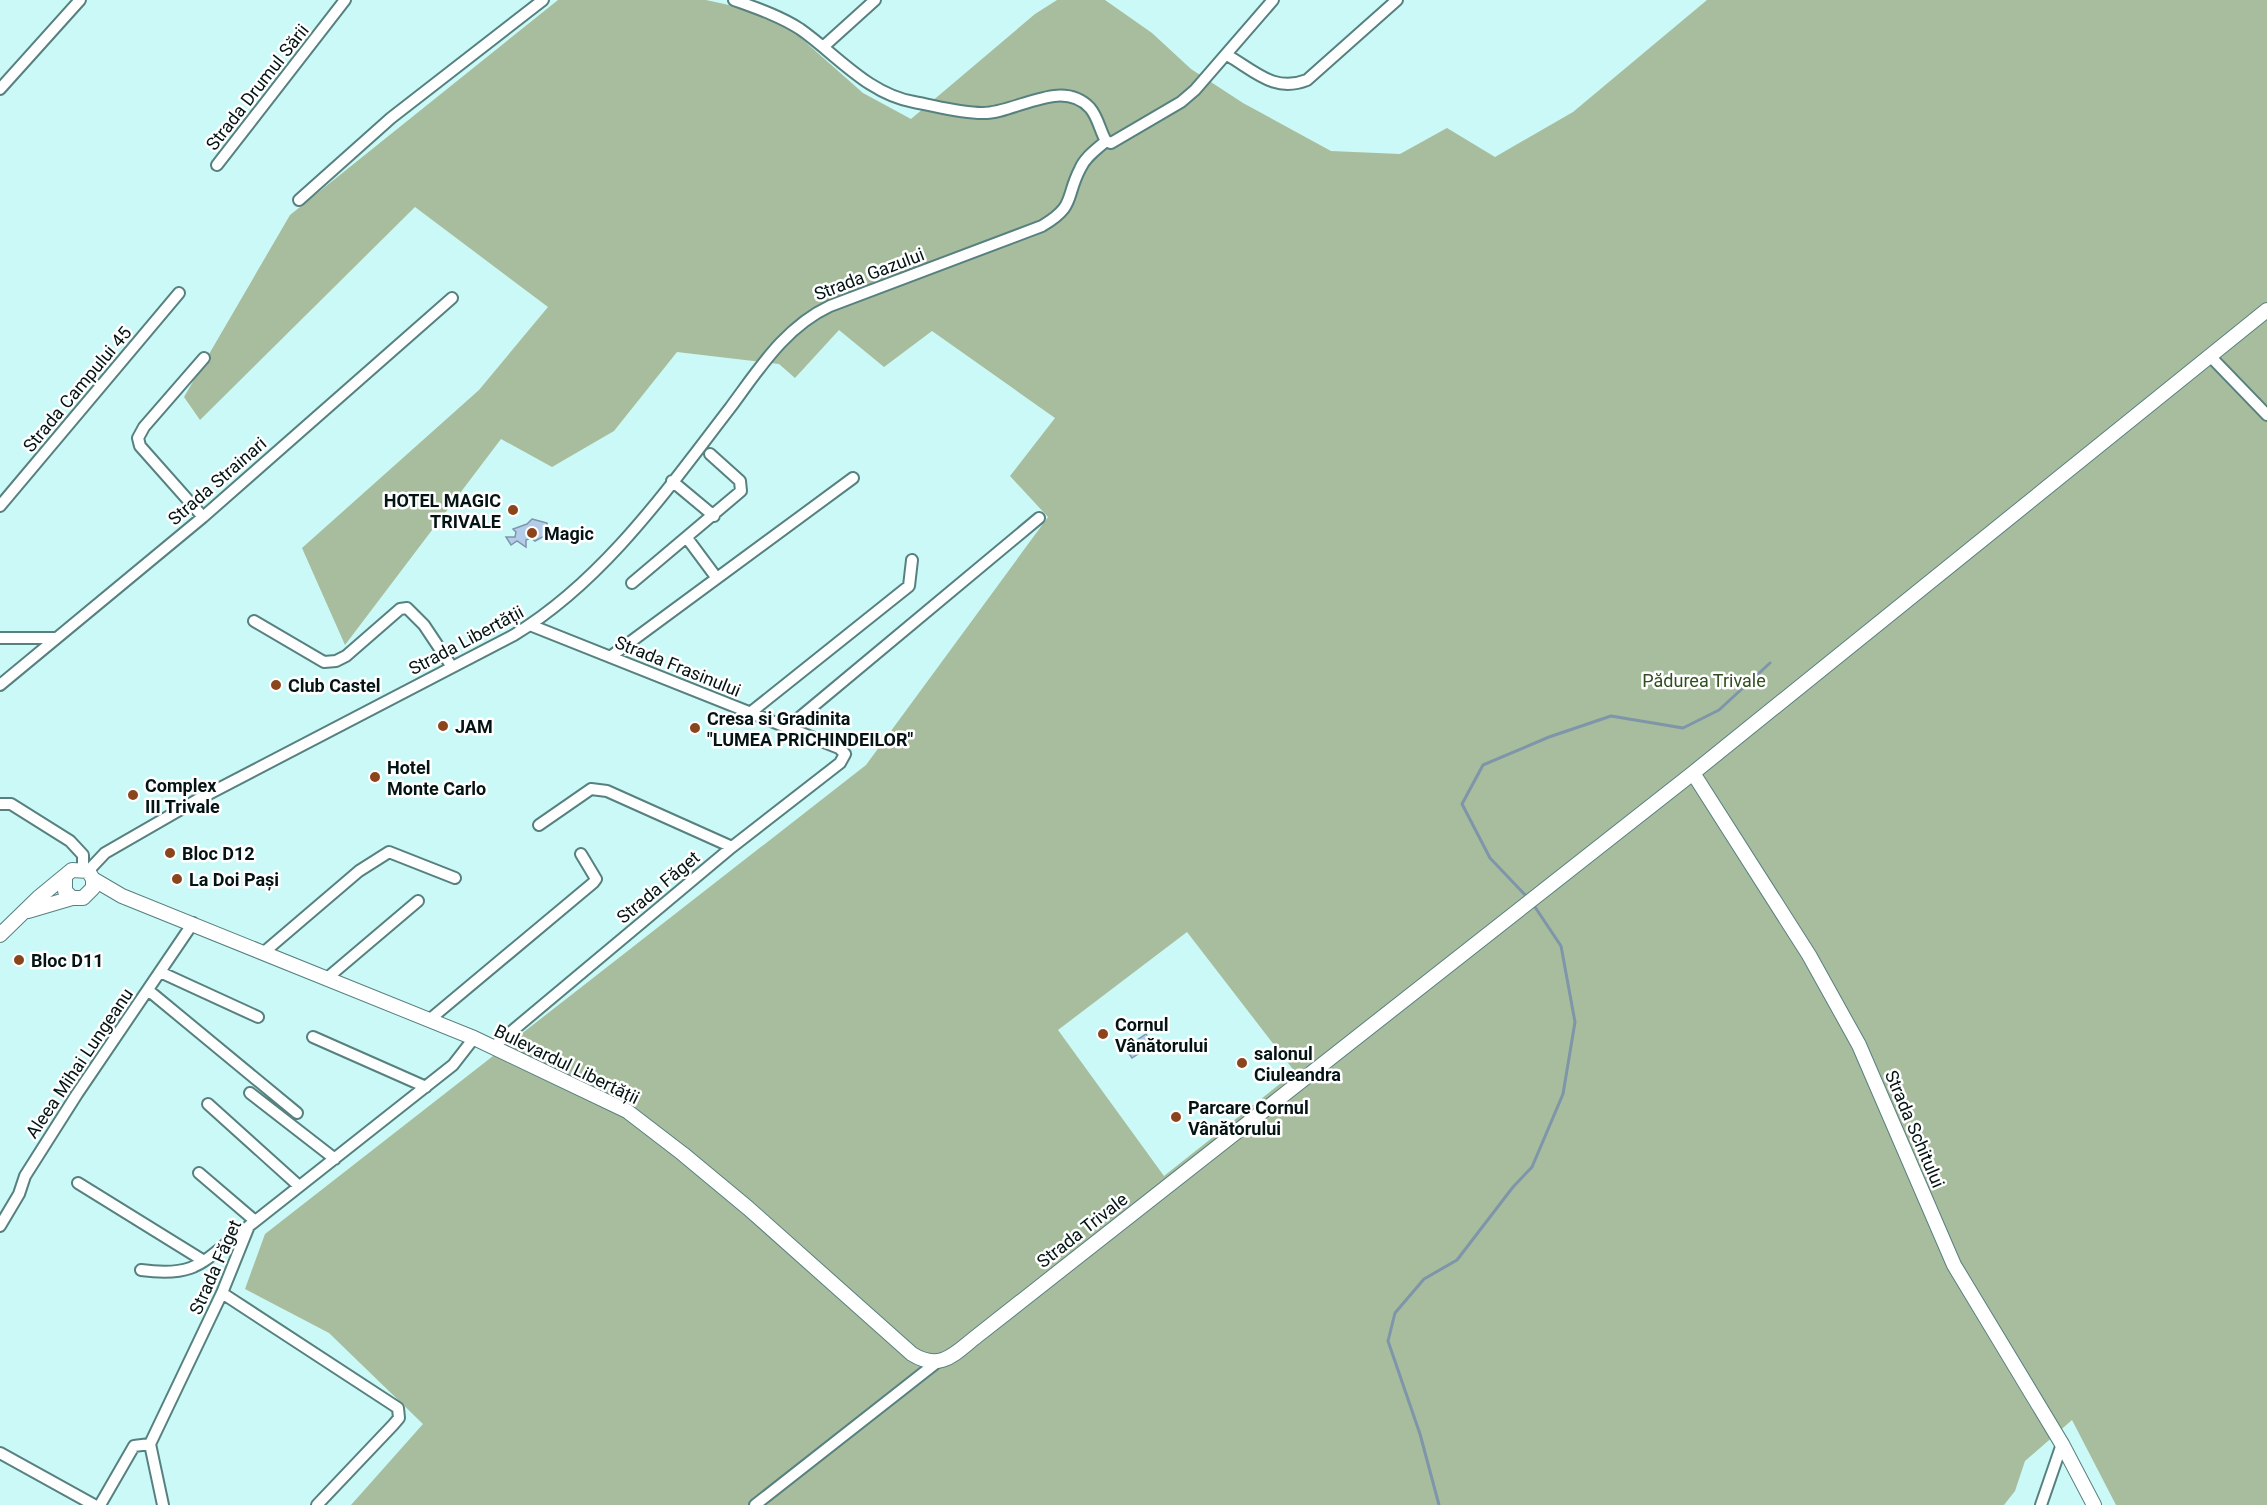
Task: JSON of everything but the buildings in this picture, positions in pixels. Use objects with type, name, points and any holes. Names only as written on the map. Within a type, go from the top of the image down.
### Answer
[{"type":"main road","name":"Strada Trivale","points":[[936,1363],[948,1358],[963,1347],[1693,773],[2267,310]]},
{"type":"main road","name":"Strada Schitului","points":[[1693,773],[1809,955],[1859,1045],[1954,1265],[2062,1444],[2094,1505]]},
{"type":"main road","points":[[0,935],[20,914],[72,870],[88,873],[93,888],[87,896],[72,898],[20,914]]},
{"type":"main road","name":"Bulevardul Libertății","points":[[88,873],[122,896],[474,1038],[627,1111],[748,1208],[912,1354],[922,1360],[936,1363]]},
{"type":"main road","points":[[64,878],[65,891],[72,898]]},
{"type":"main road","name":"Bulevardul Libertății","points":[[87,896],[122,896]]},
{"type":"street","points":[[0,89],[80,0]]},
{"type":"street","name":"Strada Drumul Sării","points":[[217,165],[345,0]]},
{"type":"street","points":[[299,200],[391,118],[543,0]]},
{"type":"street","points":[[734,0],[782,19],[823,47],[869,85],[910,101],[983,114],[1051,96],[1080,100],[1096,117],[1106,141],[1111,143],[1181,102],[1227,55],[1273,0]]},
{"type":"street","points":[[823,47],[875,0]]},
{"type":"street","points":[[1227,55],[1277,84],[1293,86],[1307,80],[1397,0]]},
{"type":"street","name":"Strada Gazului","points":[[600,566],[672,481],[771,353],[801,321],[830,306],[1042,226],[1057,217],[1067,207],[1080,168],[1106,141]]},
{"type":"street","name":"Strada Campului 45","points":[[0,506],[179,293]]},
{"type":"street","name":"Strada Strainari","points":[[0,685],[203,517],[452,298]]},
{"type":"street","points":[[2210,356],[2267,415]]},
{"type":"street","points":[[203,517],[140,446],[138,438],[204,358]]},
{"type":"street","points":[[632,583],[737,498],[742,487],[740,481],[710,454]]},
{"type":"street","points":[[610,657],[853,477]]},
{"type":"street","points":[[672,481],[714,516]]},
{"type":"street","points":[[787,728],[1039,518]]},
{"type":"street","points":[[687,538],[716,577]]},
{"type":"street","points":[[750,713],[909,586],[912,560]]},
{"type":"street","name":"Strada Libertății","points":[[88,873],[105,853],[187,806],[530,625],[566,599],[600,566]]},
{"type":"street","points":[[254,621],[324,662],[346,656],[400,609],[407,608],[424,625],[452,667]]},
{"type":"street","name":"Strada Frasinului","points":[[530,625],[839,748],[845,754]]},
{"type":"street","points":[[0,638],[55,638]]},
{"type":"street","name":"Strada Făget","points":[[493,1047],[732,847],[840,763],[845,754]]},
{"type":"street","points":[[539,825],[579,795],[591,789],[607,791],[732,847]]},
{"type":"street","points":[[0,804],[11,804],[70,841],[83,855],[88,873]]},
{"type":"street","points":[[263,953],[365,866],[389,852],[455,878]]},
{"type":"street","points":[[429,1020],[593,883],[596,879],[594,873],[581,854]]},
{"type":"street","points":[[326,980],[418,901]]},
{"type":"street","name":"Aleea Mihai Lungeanu","points":[[0,1226],[19,1194],[25,1176],[193,923]]},
{"type":"street","points":[[160,972],[258,1017]]},
{"type":"street","points":[[148,990],[297,1113]]},
{"type":"street","points":[[313,1038],[426,1087]]},
{"type":"street","name":"Strada Făget","points":[[150,1444],[222,1293],[251,1223],[453,1065],[474,1038]]},
{"type":"street","points":[[250,1093],[335,1159]]},
{"type":"street","points":[[208,1104],[299,1186]]},
{"type":"street","points":[[141,1270],[183,1272],[194,1269],[251,1223],[199,1173]]},
{"type":"street","points":[[78,1182],[204,1262]]},
{"type":"street","points":[[222,1293],[398,1408],[399,1418],[317,1505]]},
{"type":"street","name":"Strada Trivale","points":[[755,1505],[936,1363]]},
{"type":"street","points":[[100,1505],[134,1446],[142,1443],[150,1444],[163,1505]]},
{"type":"street","points":[[2041,1505],[2062,1444]]},
{"type":"street","points":[[0,1453],[94,1505]]},
{"type":"green space","name":"Pădurea Trivale","points":[[558,0],[706,0],[756,11],[794,32],[863,93],[911,119],[1035,14],[1057,0],[1105,0],[1152,33],[1191,69],[1243,103],[1331,151],[1400,154],[1447,128],[1495,157],[1573,112],[1707,0],[2267,0],[2267,1505],[2116,1505],[2072,1420],[2025,1461],[2015,1491],[2004,1505],[351,1505],[423,1424],[329,1333],[245,1289],[265,1234],[866,765],[1048,517],[1010,476],[1055,418],[932,331],[884,367],[839,330],[795,378],[779,364],[677,352],[614,431],[552,467],[501,439],[345,645],[302,548],[479,390],[548,307],[415,207],[200,420],[184,397],[290,215]],"holes":[[[1187,932],[1295,1072],[1164,1176],[1058,1030]]]},
{"type":"water","name":"Magic","points":[[532,519],[547,523],[548,534],[535,541],[531,538],[526,540],[526,547],[517,541],[511,545],[506,537],[515,537],[516,532],[513,529],[527,524]]},
{"type":"water","points":[[1146,1034],[1153,1044],[1132,1058],[1125,1048]]},
{"type":"waterway","points":[[1528,898],[1490,858],[1462,804],[1483,765],[1549,737],[1611,716],[1683,728],[1719,710],[1770,663]]},
{"type":"waterway","points":[[1439,1505],[1420,1434],[1388,1341],[1395,1313],[1424,1279],[1457,1260],[1513,1187],[1532,1167],[1563,1094],[1575,1022],[1561,946],[1533,904]]},
{"type":"place","name":"HOTEL MAGIC TRIVALE","points":[[513,510]]},
{"type":"place","name":"Magic","points":[[532,533]]},
{"type":"place","name":"Club Castel","points":[[276,685]]},
{"type":"place","name":"JAM","points":[[443,726]]},
{"type":"place","name":"Cresa si Gradinita \"LUMEA PRICHINDEILOR\"","points":[[695,728]]},
{"type":"place","name":"Hotel Monte Carlo","points":[[375,777]]},
{"type":"place","name":"Complex III Trivale","points":[[133,795]]},
{"type":"place","name":"Bloc D12","points":[[170,853]]},
{"type":"place","name":"La Doi Pași","points":[[177,879]]},
{"type":"place","name":"Bloc D11","points":[[19,960]]},
{"type":"place","name":"Cornul Vânătorului","points":[[1103,1034]]},
{"type":"place","name":"salonul Ciuleandra","points":[[1242,1063]]},
{"type":"place","name":"Parcare Cornul Vânătorului","points":[[1176,1117]]}]
